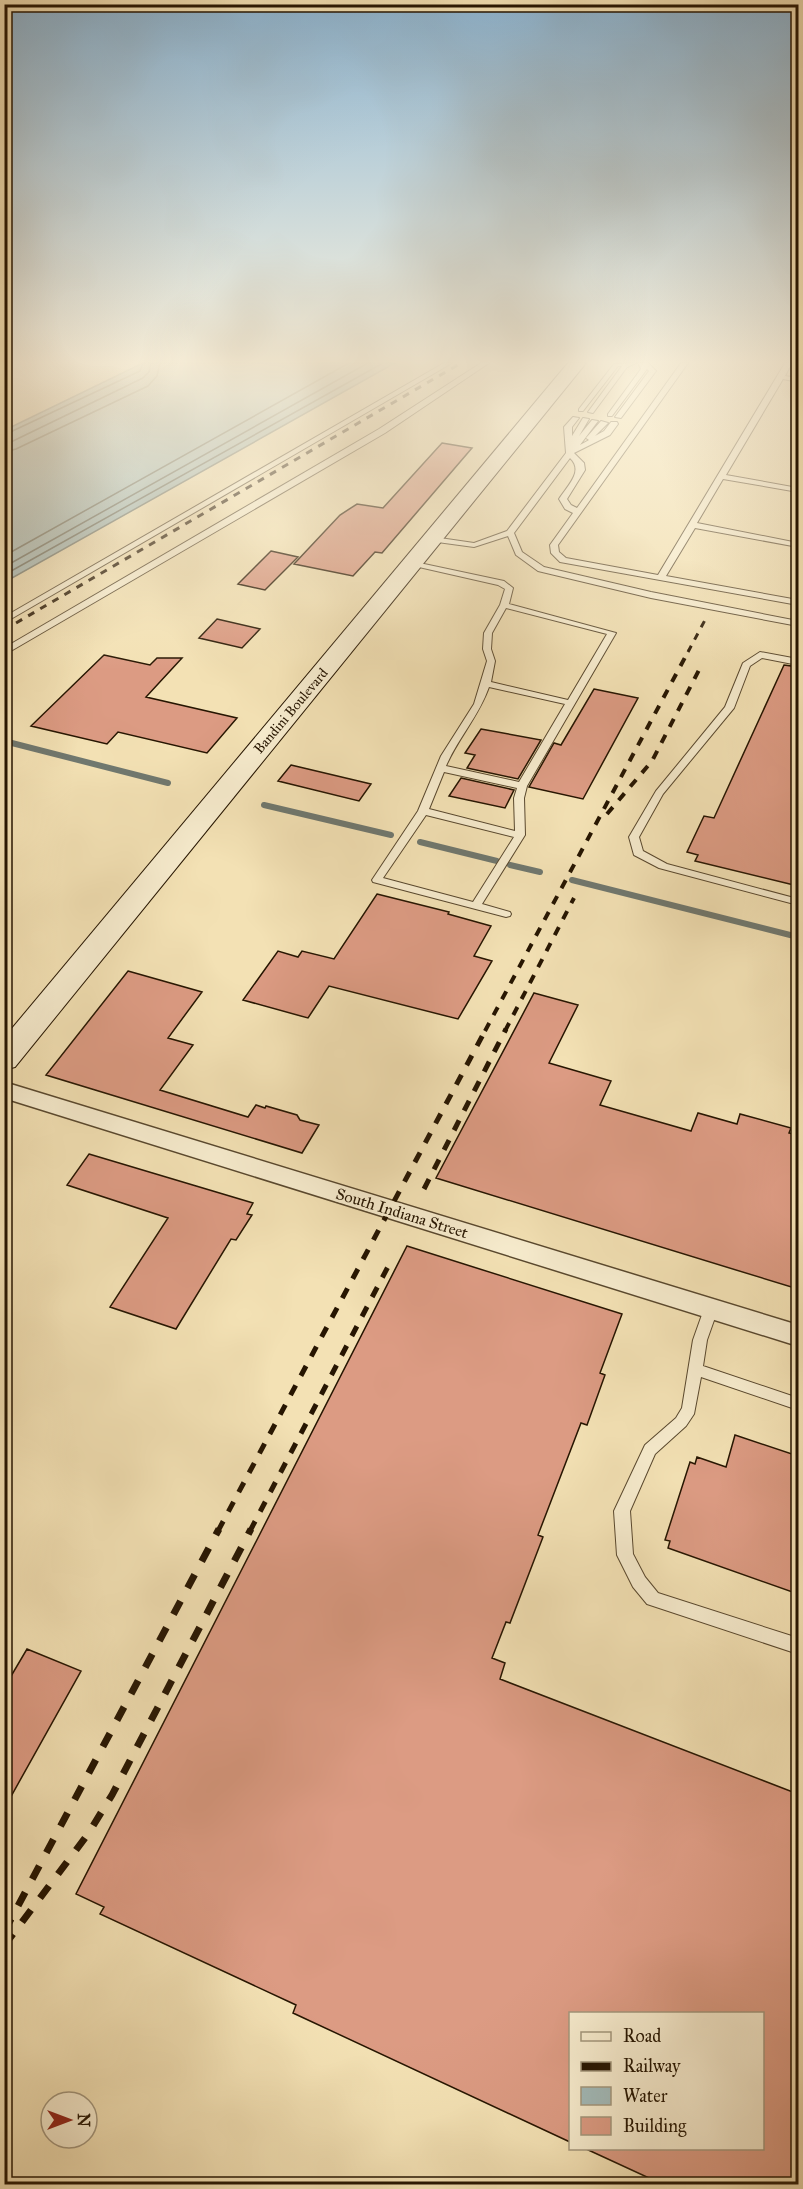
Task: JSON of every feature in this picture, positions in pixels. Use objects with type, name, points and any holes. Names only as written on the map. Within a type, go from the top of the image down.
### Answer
[{"type":"main road","name":"Bandini Boulevard","points":[[4,1059],[494,465]]},
{"type":"street","name":"South Indiana Street","points":[[4,1089],[798,1336]]},
{"type":"lane","points":[[4,621],[273,465]]},
{"type":"lane","points":[[4,652],[324,465]]},
{"type":"lane","points":[[434,539],[474,545],[510,533],[561,465]]},
{"type":"lane","points":[[578,512],[568,507],[563,499],[581,470],[580,465]]},
{"type":"lane","points":[[612,465],[554,545],[555,553],[563,560],[798,603]]},
{"type":"lane","points":[[660,579],[729,465]]},
{"type":"lane","points":[[722,477],[798,490]]},
{"type":"lane","points":[[693,525],[798,544]]},
{"type":"lane","points":[[510,533],[519,554],[541,569],[651,595],[798,624]]},
{"type":"lane","points":[[413,563],[501,583],[509,588],[504,605],[488,633],[487,649],[491,661],[479,704],[457,736],[423,811],[377,880],[506,914]]},
{"type":"lane","points":[[476,906],[520,835],[519,798],[522,786],[612,633],[504,605]]},
{"type":"lane","points":[[798,662],[760,655],[746,665],[729,708],[659,793],[634,837],[638,853],[663,866],[798,902]]},
{"type":"lane","points":[[486,684],[571,703]]},
{"type":"lane","points":[[441,768],[522,786]]},
{"type":"lane","points":[[423,811],[520,835]]},
{"type":"lane","points":[[711,1309],[700,1340],[689,1410],[681,1422],[650,1450],[622,1511],[625,1555],[639,1582],[654,1599],[798,1646]]},
{"type":"lane","points":[[695,1369],[798,1404]]},
{"type":"water","points":[[5,465],[213,465],[5,582]]},
{"type":"building","points":[[422,465],[457,465],[382,553],[375,552],[353,576],[294,564],[340,515],[357,504],[383,508]]},
{"type":"building","points":[[271,551],[298,557],[265,590],[238,584]]},
{"type":"building","points":[[217,619],[260,629],[242,648],[199,638]]},
{"type":"building","points":[[104,655],[150,665],[157,658],[182,658],[146,697],[237,718],[207,753],[118,732],[107,744],[31,726]]},
{"type":"building","points":[[784,665],[798,667],[798,886],[695,861],[698,855],[687,852],[704,816],[714,818]]},
{"type":"building","points":[[594,689],[638,698],[583,799],[529,787],[554,743],[561,745]]},
{"type":"building","points":[[481,729],[541,740],[518,779],[467,768],[475,755],[465,753]]},
{"type":"building","points":[[291,765],[371,784],[359,801],[278,781]]},
{"type":"building","points":[[461,778],[514,790],[505,808],[449,796]]},
{"type":"building","points":[[377,894],[449,912],[448,914],[491,926],[474,956],[492,961],[458,1019],[329,986],[308,1018],[243,1000],[278,951],[298,957],[302,951],[334,959]]},
{"type":"building","points":[[128,971],[202,992],[168,1038],[193,1045],[160,1090],[248,1117],[256,1105],[265,1108],[266,1106],[297,1115],[300,1120],[319,1125],[302,1153],[46,1075]]},
{"type":"building","points":[[534,993],[578,1005],[549,1063],[611,1081],[600,1105],[691,1131],[698,1113],[737,1124],[740,1114],[791,1128],[789,1133],[798,1135],[798,1289],[436,1178]]},
{"type":"building","points":[[89,1154],[253,1203],[247,1214],[252,1215],[236,1240],[231,1239],[176,1329],[110,1307],[168,1218],[67,1185]]},
{"type":"building","points":[[407,1246],[622,1314],[600,1373],[605,1375],[587,1425],[581,1423],[538,1535],[543,1537],[510,1623],[506,1622],[492,1658],[505,1663],[500,1679],[798,1794],[798,2184],[662,2184],[588,2150],[764,2150],[764,2012],[569,2012],[569,2142],[293,2013],[296,2005],[100,1914],[104,1907],[76,1894]]},
{"type":"building","points":[[735,1435],[798,1456],[798,1594],[668,1548],[670,1541],[665,1540],[690,1462],[695,1464],[697,1457],[726,1467]]},
{"type":"building","points":[[27,1649],[81,1671],[4,1809],[4,1688]]},
{"type":"waterway","points":[[4,741],[168,783]]},
{"type":"waterway","points":[[264,805],[391,835]]},
{"type":"waterway","points":[[420,842],[497,861]]},
{"type":"waterway","points":[[510,865],[540,872]]},
{"type":"waterway","points":[[572,880],[798,937]]},
{"type":"railway","points":[[4,630],[286,465]]},
{"type":"railway","points":[[688,652],[705,620]]},
{"type":"railway","points":[[485,1031],[689,650]]},
{"type":"railway","points":[[607,814],[652,761],[700,668]]},
{"type":"railway","points":[[505,1031],[574,898]]},
{"type":"railway","points":[[218,1531],[486,1029]]},
{"type":"railway","points":[[424,1189],[506,1029]]},
{"type":"railway","points":[[250,1531],[392,1259]]},
{"type":"railway","points":[[4,1932],[219,1529]]},
{"type":"railway","points":[[4,1946],[88,1834],[112,1795],[251,1529]]}]
